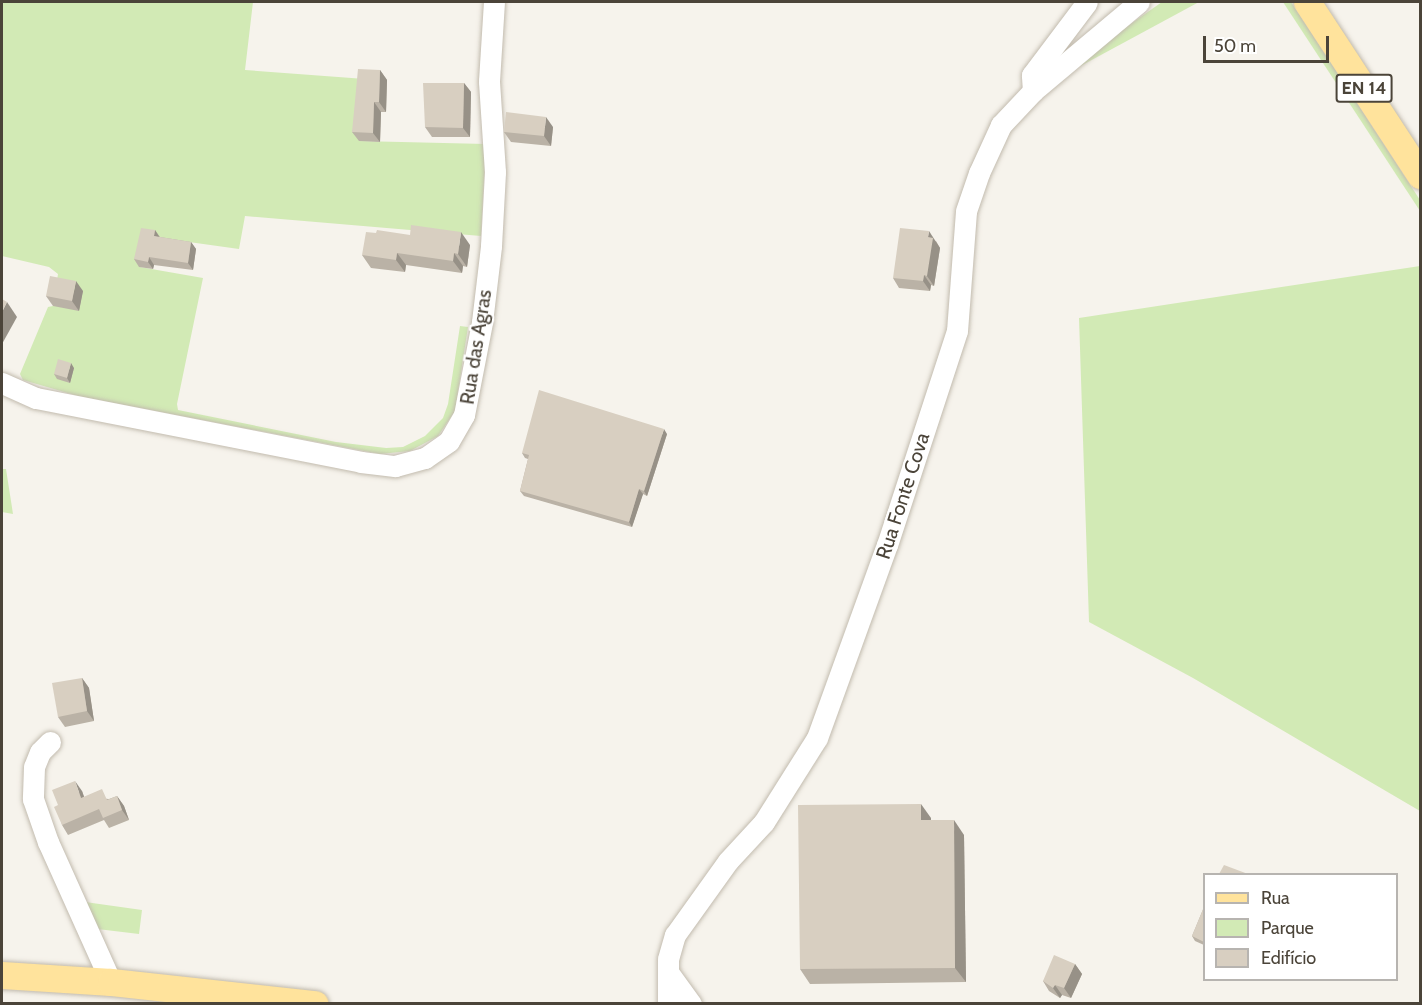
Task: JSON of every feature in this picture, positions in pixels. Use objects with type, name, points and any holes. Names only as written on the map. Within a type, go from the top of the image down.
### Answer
[{"type":"main road","name":"EN 14","points":[[1307,2],[1420,175]]},
{"type":"main road","points":[[2,975],[111,982],[315,1004]]},
{"type":"street","name":"Rua das Agras","points":[[2,383],[36,398],[361,462],[395,466],[424,458],[449,441],[464,415],[482,322],[491,246],[495,172],[489,81],[494,2]]},
{"type":"street","points":[[1034,91],[1032,75],[1087,2]]},
{"type":"street","name":"Rua Fonte Cova","points":[[668,1004],[670,975],[668,959],[675,935],[728,861],[764,822],[817,738],[887,545],[957,332],[966,211],[979,172],[1001,125],[1034,91],[1139,2]]},
{"type":"street","points":[[50,742],[40,752],[34,767],[33,800],[37,815],[85,929],[111,982]]},
{"type":"street","points":[[670,975],[692,1004]]},
{"type":"green space","points":[[2,2],[253,2],[245,70],[365,79],[359,141],[486,144],[481,236],[245,216],[239,249],[146,236],[140,267],[203,278],[177,404],[178,410],[336,442],[386,448],[403,447],[425,436],[443,418],[448,404],[460,326],[468,327],[455,411],[438,436],[410,451],[380,454],[78,396],[23,380],[20,374],[48,307],[53,306],[58,274],[49,267],[2,256]]},
{"type":"green space","points":[[1162,2],[1199,2],[1075,69],[1072,65]]},
{"type":"green space","points":[[1283,2],[1291,2],[1420,200],[1420,211]]},
{"type":"green space","points":[[1420,266],[1420,811],[1193,678],[1089,622],[1079,318]]},
{"type":"green space","points":[[2,469],[6,469],[13,514],[2,512]]},
{"type":"green space","points":[[78,901],[142,910],[139,934],[89,928]]},
{"type":"building","points":[[358,69],[380,70],[379,102],[374,102],[373,133],[352,132]]},
{"type":"building","points":[[423,83],[464,83],[463,128],[425,127]]},
{"type":"building","points":[[506,112],[546,117],[544,136],[504,132]]},
{"type":"building","points":[[411,225],[461,232],[458,254],[454,253],[453,261],[397,253],[396,260],[362,255],[366,232],[376,233],[377,230],[410,235]]},
{"type":"building","points":[[141,228],[155,230],[154,236],[191,242],[188,263],[149,257],[148,262],[134,259]]},
{"type":"building","points":[[900,228],[929,231],[928,237],[933,238],[927,276],[924,275],[923,281],[893,278]]},
{"type":"building","points":[[50,276],[76,281],[72,301],[46,296]]},
{"type":"building","points":[[2,299],[7,302],[2,312]]},
{"type":"building","points":[[58,359],[71,363],[67,378],[54,374]]},
{"type":"building","points":[[539,390],[664,429],[644,491],[639,489],[629,522],[520,491],[529,455],[522,453]]},
{"type":"building","points":[[82,678],[87,711],[58,717],[52,683]]},
{"type":"building","points":[[75,781],[81,798],[102,789],[107,800],[117,796],[122,810],[103,818],[99,809],[62,825],[54,807],[58,805],[52,790]]},
{"type":"building","points":[[921,804],[921,820],[954,820],[955,968],[800,969],[798,805]]},
{"type":"building","points":[[1224,865],[1245,873],[1220,873]]},
{"type":"building","points":[[1203,909],[1203,942],[1192,936]]},
{"type":"building","points":[[1054,955],[1075,964],[1064,988],[1055,985],[1053,988],[1043,981]]}]
